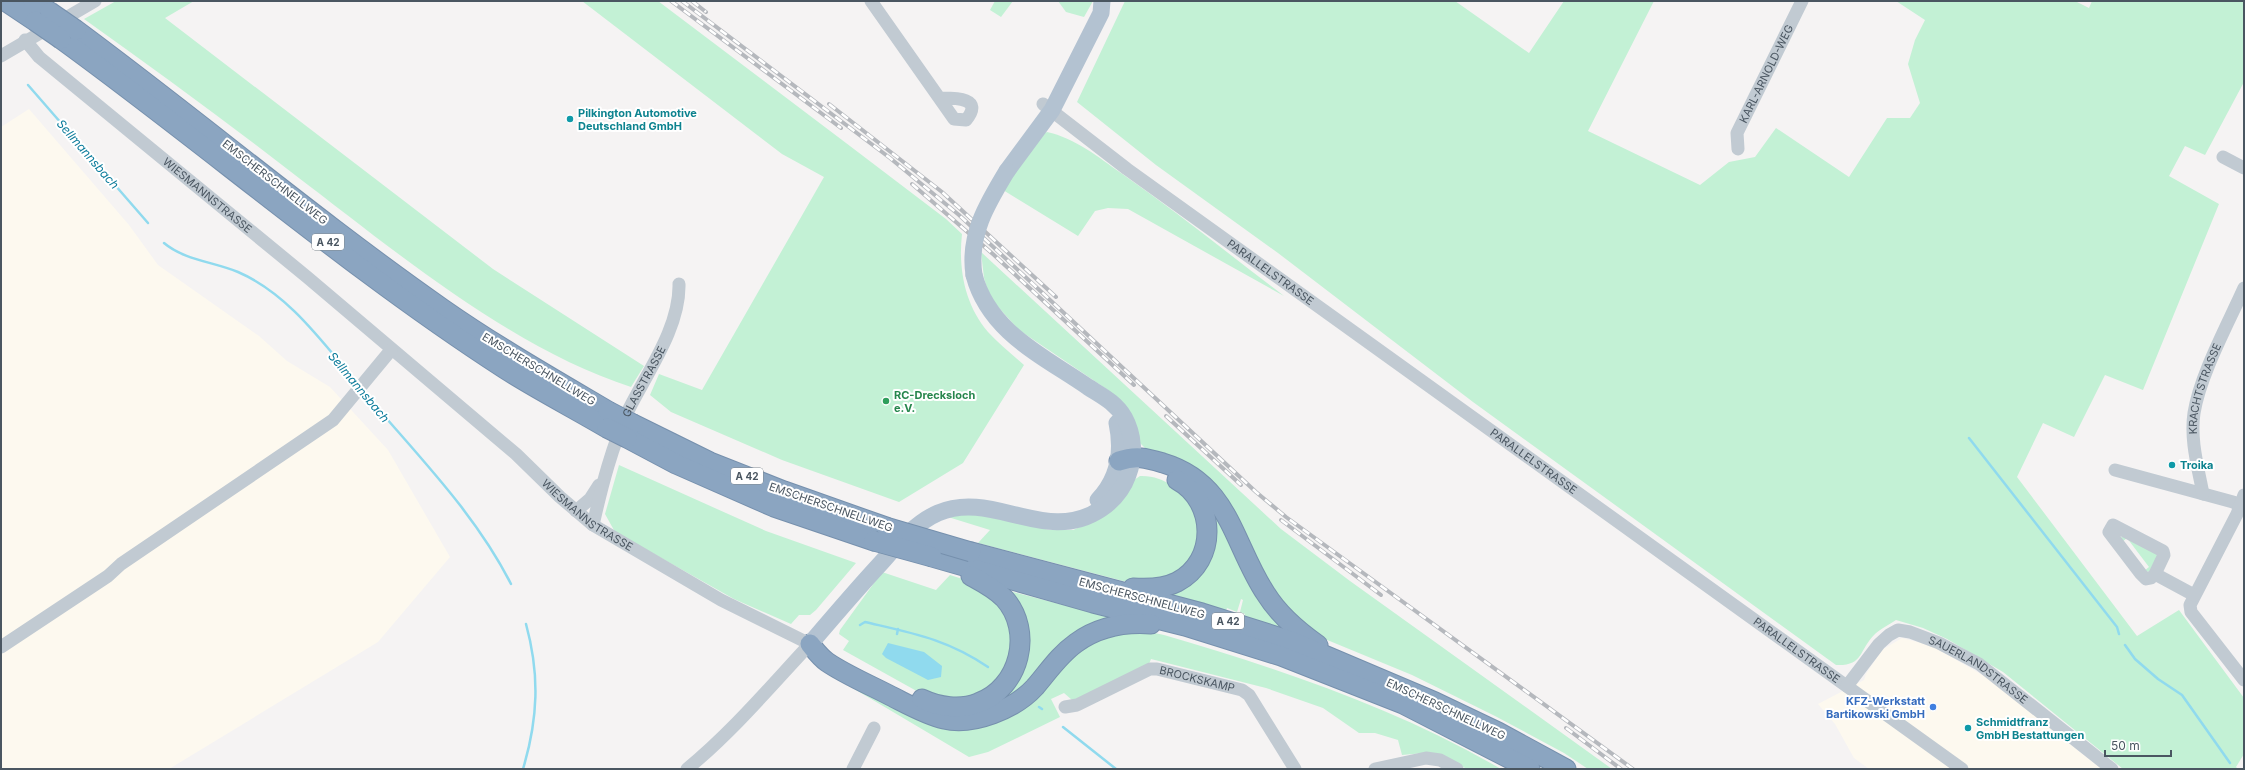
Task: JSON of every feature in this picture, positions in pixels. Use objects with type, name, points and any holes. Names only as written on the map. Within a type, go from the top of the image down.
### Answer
[{"type":"highway","name":"EMSCHERSCHNELLWEG","points":[[5,1],[43,16],[444,309],[608,419],[630,431],[784,491],[932,557],[1093,585],[1202,613],[1291,641],[1435,702],[1498,732],[1566,769]]},
{"type":"highway","name":"EMSCHERSCHNELLWEG","points":[[33,1],[43,16]]},
{"type":"highway","points":[[1093,585],[1145,589],[1173,584],[1194,568],[1206,545],[1208,525],[1205,512],[1191,490],[1168,476],[1127,461]]},
{"type":"highway","points":[[1127,461],[1174,467],[1193,477],[1210,491],[1222,507],[1260,585],[1273,604],[1290,622],[1311,640],[1358,670]]},
{"type":"highway","name":"EMSCHERSCHNELLWEG","points":[[880,534],[962,562],[1093,603],[1185,626],[1281,656],[1360,686],[1445,724],[1530,769]]},
{"type":"highway","points":[[810,644],[838,656],[932,703],[957,707],[986,700],[1003,686],[1014,670],[1020,649],[1019,627],[1010,607],[1000,594],[987,585],[962,562]]},
{"type":"highway","points":[[810,644],[826,661],[908,704],[944,720],[971,720],[993,714],[1017,703],[1034,688],[1057,660],[1075,643],[1092,633],[1114,626],[1138,623],[1185,626]]},
{"type":"main road","points":[[810,644],[901,540],[919,524],[937,513],[955,507],[974,506],[1027,519],[1060,522],[1079,519],[1104,507],[1124,484],[1131,436],[1124,417],[1110,401],[1015,338],[1004,327],[987,306],[974,275],[973,258],[977,226],[990,199],[1045,111],[1101,13],[1102,1]]},
{"type":"street","points":[[1,56],[78,5],[95,1]]},
{"type":"street","points":[[871,1],[940,98]]},
{"type":"street","name":"KARL-ARNOLD-WEG","points":[[1738,148],[1737,133],[1802,1]]},
{"type":"street","name":"WIESMANNSTRASSE","points":[[25,40],[39,57],[307,277],[391,350],[516,454],[576,511],[593,525],[721,600],[810,644]]},
{"type":"street","name":"PARALLELSTRASSE","points":[[1045,111],[1105,152],[1962,769]]},
{"type":"street","points":[[2223,157],[2244,168]]},
{"type":"street","name":"GLASSTRASSE","points":[[593,525],[603,478],[629,410],[675,317],[679,299],[679,284]]},
{"type":"street","name":"KRACHTSTRASSE","points":[[2203,494],[2194,451],[2194,413],[2203,382],[2244,288]]},
{"type":"street","points":[[1,647],[108,576],[127,560],[333,420],[391,350]]},
{"type":"street","points":[[2115,470],[2203,494],[2243,503],[2190,605],[2191,612],[2244,680]]},
{"type":"street","name":"GLASSTRASSE","points":[[576,511],[590,499],[603,478]]},
{"type":"street","points":[[2155,574],[2194,596]]},
{"type":"street","name":"SAUERLANDSTRASSE","points":[[1847,686],[1879,644],[1888,635],[1898,630],[1917,634],[1939,643],[1979,664],[2112,769]]},
{"type":"street","points":[[687,769],[750,710],[810,644]]},
{"type":"street","name":"BROCKSKAMP","points":[[1064,707],[1077,705],[1150,669],[1157,669],[1242,690],[1249,695],[1295,769]]},
{"type":"street","points":[[853,769],[874,728]]},
{"type":"street","points":[[1375,769],[1426,758],[1440,760],[1457,769]]},
{"type":"shaded area","points":[[29,109],[129,225],[158,265],[259,336],[287,361],[330,387],[388,450],[450,557],[378,642],[169,769],[1,769],[1,127]]},
{"type":"shaded area","points":[[1902,638],[1932,646],[1991,680],[2101,769],[1869,769],[1854,758],[1835,724],[1818,704],[1864,680],[1866,674],[1882,650]]},
{"type":"green space","points":[[116,1],[194,1],[165,18],[493,269],[644,366],[631,387],[586,370],[542,348],[498,323],[456,295],[373,235],[217,115],[84,19]]},
{"type":"green space","points":[[582,1],[658,1],[946,219],[962,234],[962,273],[974,310],[988,332],[1024,365],[963,463],[899,502],[782,460],[671,412],[650,395],[659,374],[702,390],[824,177],[782,154]]},
{"type":"green space","points":[[995,1],[1013,1],[1001,17],[990,10]]},
{"type":"green space","points":[[1058,1],[1093,1],[1084,17],[1066,12]]},
{"type":"green space","points":[[1125,1],[1455,1],[1529,53],[1564,1],[1654,1],[1588,131],[1700,185],[1729,162],[1755,157],[1776,128],[1849,177],[1887,118],[1910,118],[1920,103],[1908,64],[1915,40],[1925,20],[1896,1],[2075,1],[2089,8],[2092,1],[2244,1],[2244,82],[2205,155],[2185,146],[2169,176],[2219,204],[2143,390],[2105,375],[2074,437],[2043,423],[2017,477],[2137,636],[2179,610],[2244,698],[2244,754],[2236,767],[2238,769],[2123,769],[2003,672],[1947,639],[1923,628],[1896,620],[1879,630],[1870,640],[1860,656],[1852,663],[1836,665],[1473,402],[1278,253],[1156,165],[1077,102]]},
{"type":"green space","points":[[1047,132],[1077,143],[1095,155],[1162,203],[1284,296],[1128,209],[1108,208],[1095,211],[1078,236],[1003,190],[1040,136]]},
{"type":"green space","points":[[981,252],[1281,529],[1350,581],[1612,769],[1588,769],[1564,753],[1495,716],[1412,675],[1320,637],[1276,598],[1230,506],[1145,448],[1139,442],[1108,390],[1019,330],[990,298],[984,278]]},
{"type":"green space","points":[[619,465],[766,531],[856,563],[816,610],[810,615],[799,615],[791,624],[734,599],[615,532],[605,514]]},
{"type":"green space","points":[[1140,476],[1149,476],[1164,481],[1178,490],[1197,506],[1201,548],[1177,577],[1138,583],[1123,581],[978,543],[990,530],[948,517],[970,513],[1050,530],[1073,530],[1099,519],[1134,480]]},
{"type":"green space","points":[[1200,491],[1295,633],[1244,616],[1245,614],[1240,612],[1243,600],[1241,599],[1237,612],[1227,608],[1226,611],[1161,592],[1195,575]]},
{"type":"green space","points":[[2126,535],[2159,552],[2159,558],[2151,572],[2144,571],[2149,567],[2127,538],[2122,542],[2120,540],[2122,536]]},
{"type":"green space","points":[[882,572],[936,590],[950,575],[975,583],[1007,609],[1015,646],[1000,682],[964,702],[922,694],[843,650],[849,641],[839,634],[840,630]]},
{"type":"green space","points":[[1001,589],[1118,619],[1014,698],[950,712],[1020,667]]},
{"type":"green space","points":[[1122,632],[1150,632],[1164,635],[1294,676],[1379,709],[1420,727],[1501,769],[1467,769],[1446,758],[1424,753],[1402,755],[1398,740],[1375,733],[1359,733],[1323,708],[1266,688],[1151,659],[1149,664],[1083,697],[1072,700],[1064,693],[1051,699],[1060,717],[988,752],[969,757],[829,674],[968,727],[1064,663],[1088,644]]},
{"type":"water","points":[[888,643],[924,652],[942,666],[941,677],[928,680],[886,658],[882,654]]},
{"type":"waterway","name":"Sellmannsbach","points":[[28,85],[148,223]]},
{"type":"waterway","name":"Sellmannsbach","points":[[164,243],[172,249],[190,257],[238,272],[256,281],[273,293],[304,321],[358,384]]},
{"type":"waterway","name":"Sellmannsbach","points":[[362,390],[422,459],[461,507],[496,557],[511,584]]},
{"type":"waterway","points":[[1969,438],[2117,627],[2119,634]]},
{"type":"waterway","points":[[860,625],[865,622],[929,638],[973,657],[988,667]]},
{"type":"waterway","name":"Sellmannsbach","points":[[523,769],[532,732],[535,697],[534,661],[526,624]]},
{"type":"waterway","points":[[897,634],[898,629]]},
{"type":"waterway","points":[[2125,645],[2135,659],[2158,679],[2182,695],[2230,763]]},
{"type":"waterway","points":[[1063,727],[1116,769]]},
{"type":"railway","points":[[671,1],[841,128]]},
{"type":"railway","points":[[682,1],[890,158],[959,215],[1256,492],[1286,517],[1633,769]]},
{"type":"railway","points":[[692,1],[706,12]]},
{"type":"railway","points":[[829,104],[942,192],[1056,297]]},
{"type":"railway","points":[[912,184],[994,255],[1134,385]]},
{"type":"railway","points":[[1166,416],[1241,485]]},
{"type":"railway","points":[[1281,520],[1381,595]]},
{"type":"railway","points":[[1566,728],[1621,769]]},
{"type":"place","name":"Pilkington Automotive Deutschland GmbH","points":[[570,119]]},
{"type":"place","name":"RC-Drecksloch e.V.","points":[[886,401]]},
{"type":"place","name":"Troika","points":[[2172,465]]},
{"type":"place","name":"KFZ-Werkstatt Bartikowski GmbH","points":[[1933,707]]},
{"type":"place","name":"Schmidtfranz GmbH Bestattungen","points":[[1968,728]]}]
